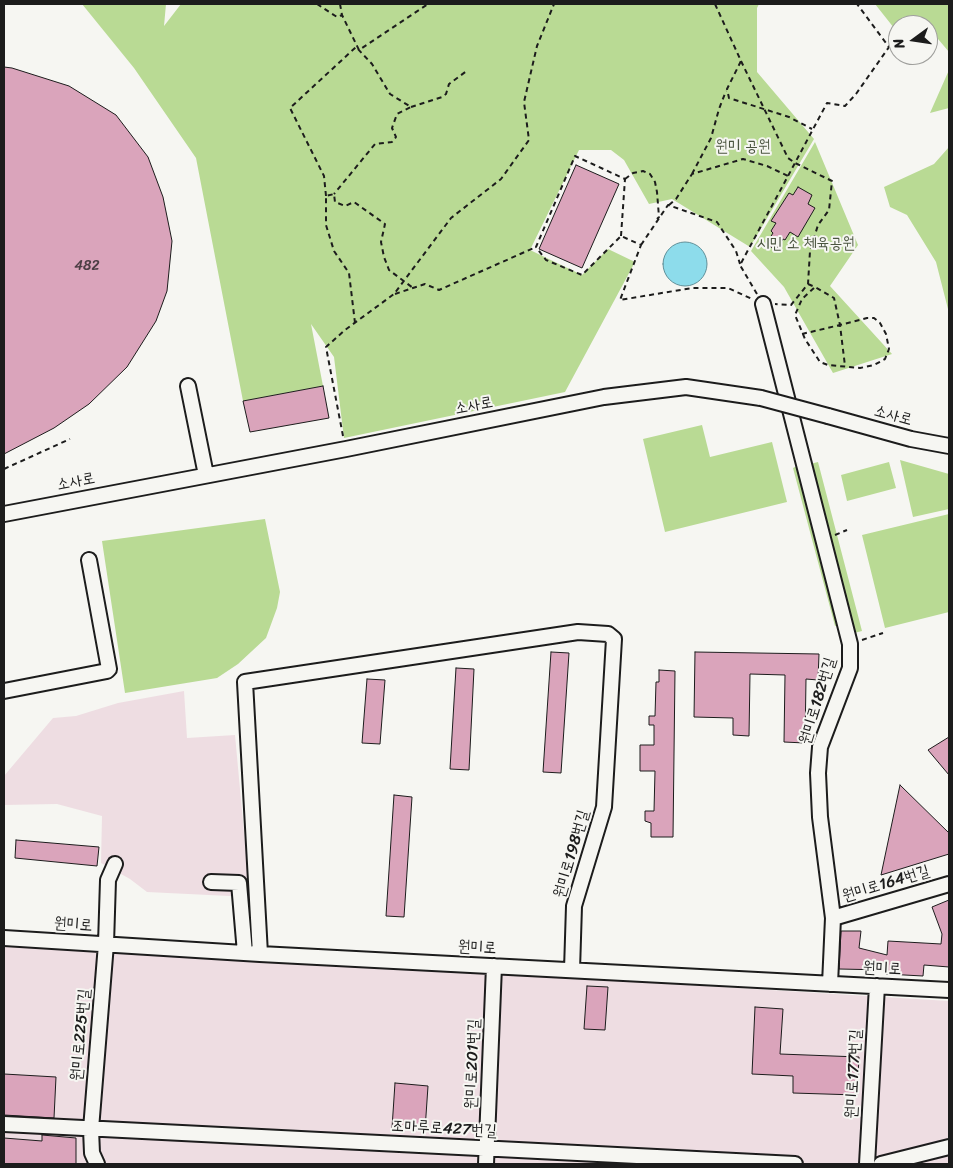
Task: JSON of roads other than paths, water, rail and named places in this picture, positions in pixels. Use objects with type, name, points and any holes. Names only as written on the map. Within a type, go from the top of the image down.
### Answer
[{"type":"street","name":"원미로182번길","points":[[763,304],[850,644],[850,668],[820,747],[818,773],[820,817],[833,918],[830,984]]},
{"type":"street","points":[[188,386],[206,475]]},
{"type":"street","name":"소사로","points":[[4,514],[346,449],[604,397],[686,387],[761,398],[911,439],[949,446]]},
{"type":"street","points":[[4,691],[108,671],[89,560]]},
{"type":"street","name":"원미로198번길","points":[[260,954],[245,682],[578,632],[608,634],[614,639],[604,807],[574,906],[572,970]]},
{"type":"street","name":"원미로225번길","points":[[97,1164],[92,1153],[91,1129],[106,944],[108,880],[116,864]]},
{"type":"street","points":[[211,882],[239,884],[245,952]]},
{"type":"street","name":"원미로164번길","points":[[833,918],[949,884]]},
{"type":"street","name":"원미로","points":[[4,938],[260,954],[949,990]]},
{"type":"street","name":"원미로201번길","points":[[486,1164],[494,966]]},
{"type":"street","name":"원미로177번길","points":[[867,1164],[877,986]]},
{"type":"street","name":"조마루로427번길","points":[[4,1124],[795,1164]]},
{"type":"street","points":[[881,1164],[949,1146]]},
{"type":"water","points":[[685,242],[697,246],[703,252],[707,264],[703,276],[697,282],[685,286],[673,282],[667,276],[663,264],[667,252],[673,246]]},
{"type":"park label","name":"원미 공원","points":[[743,147]]},
{"type":"park label","name":"시민 소 체육공원","points":[[806,244]]}]
